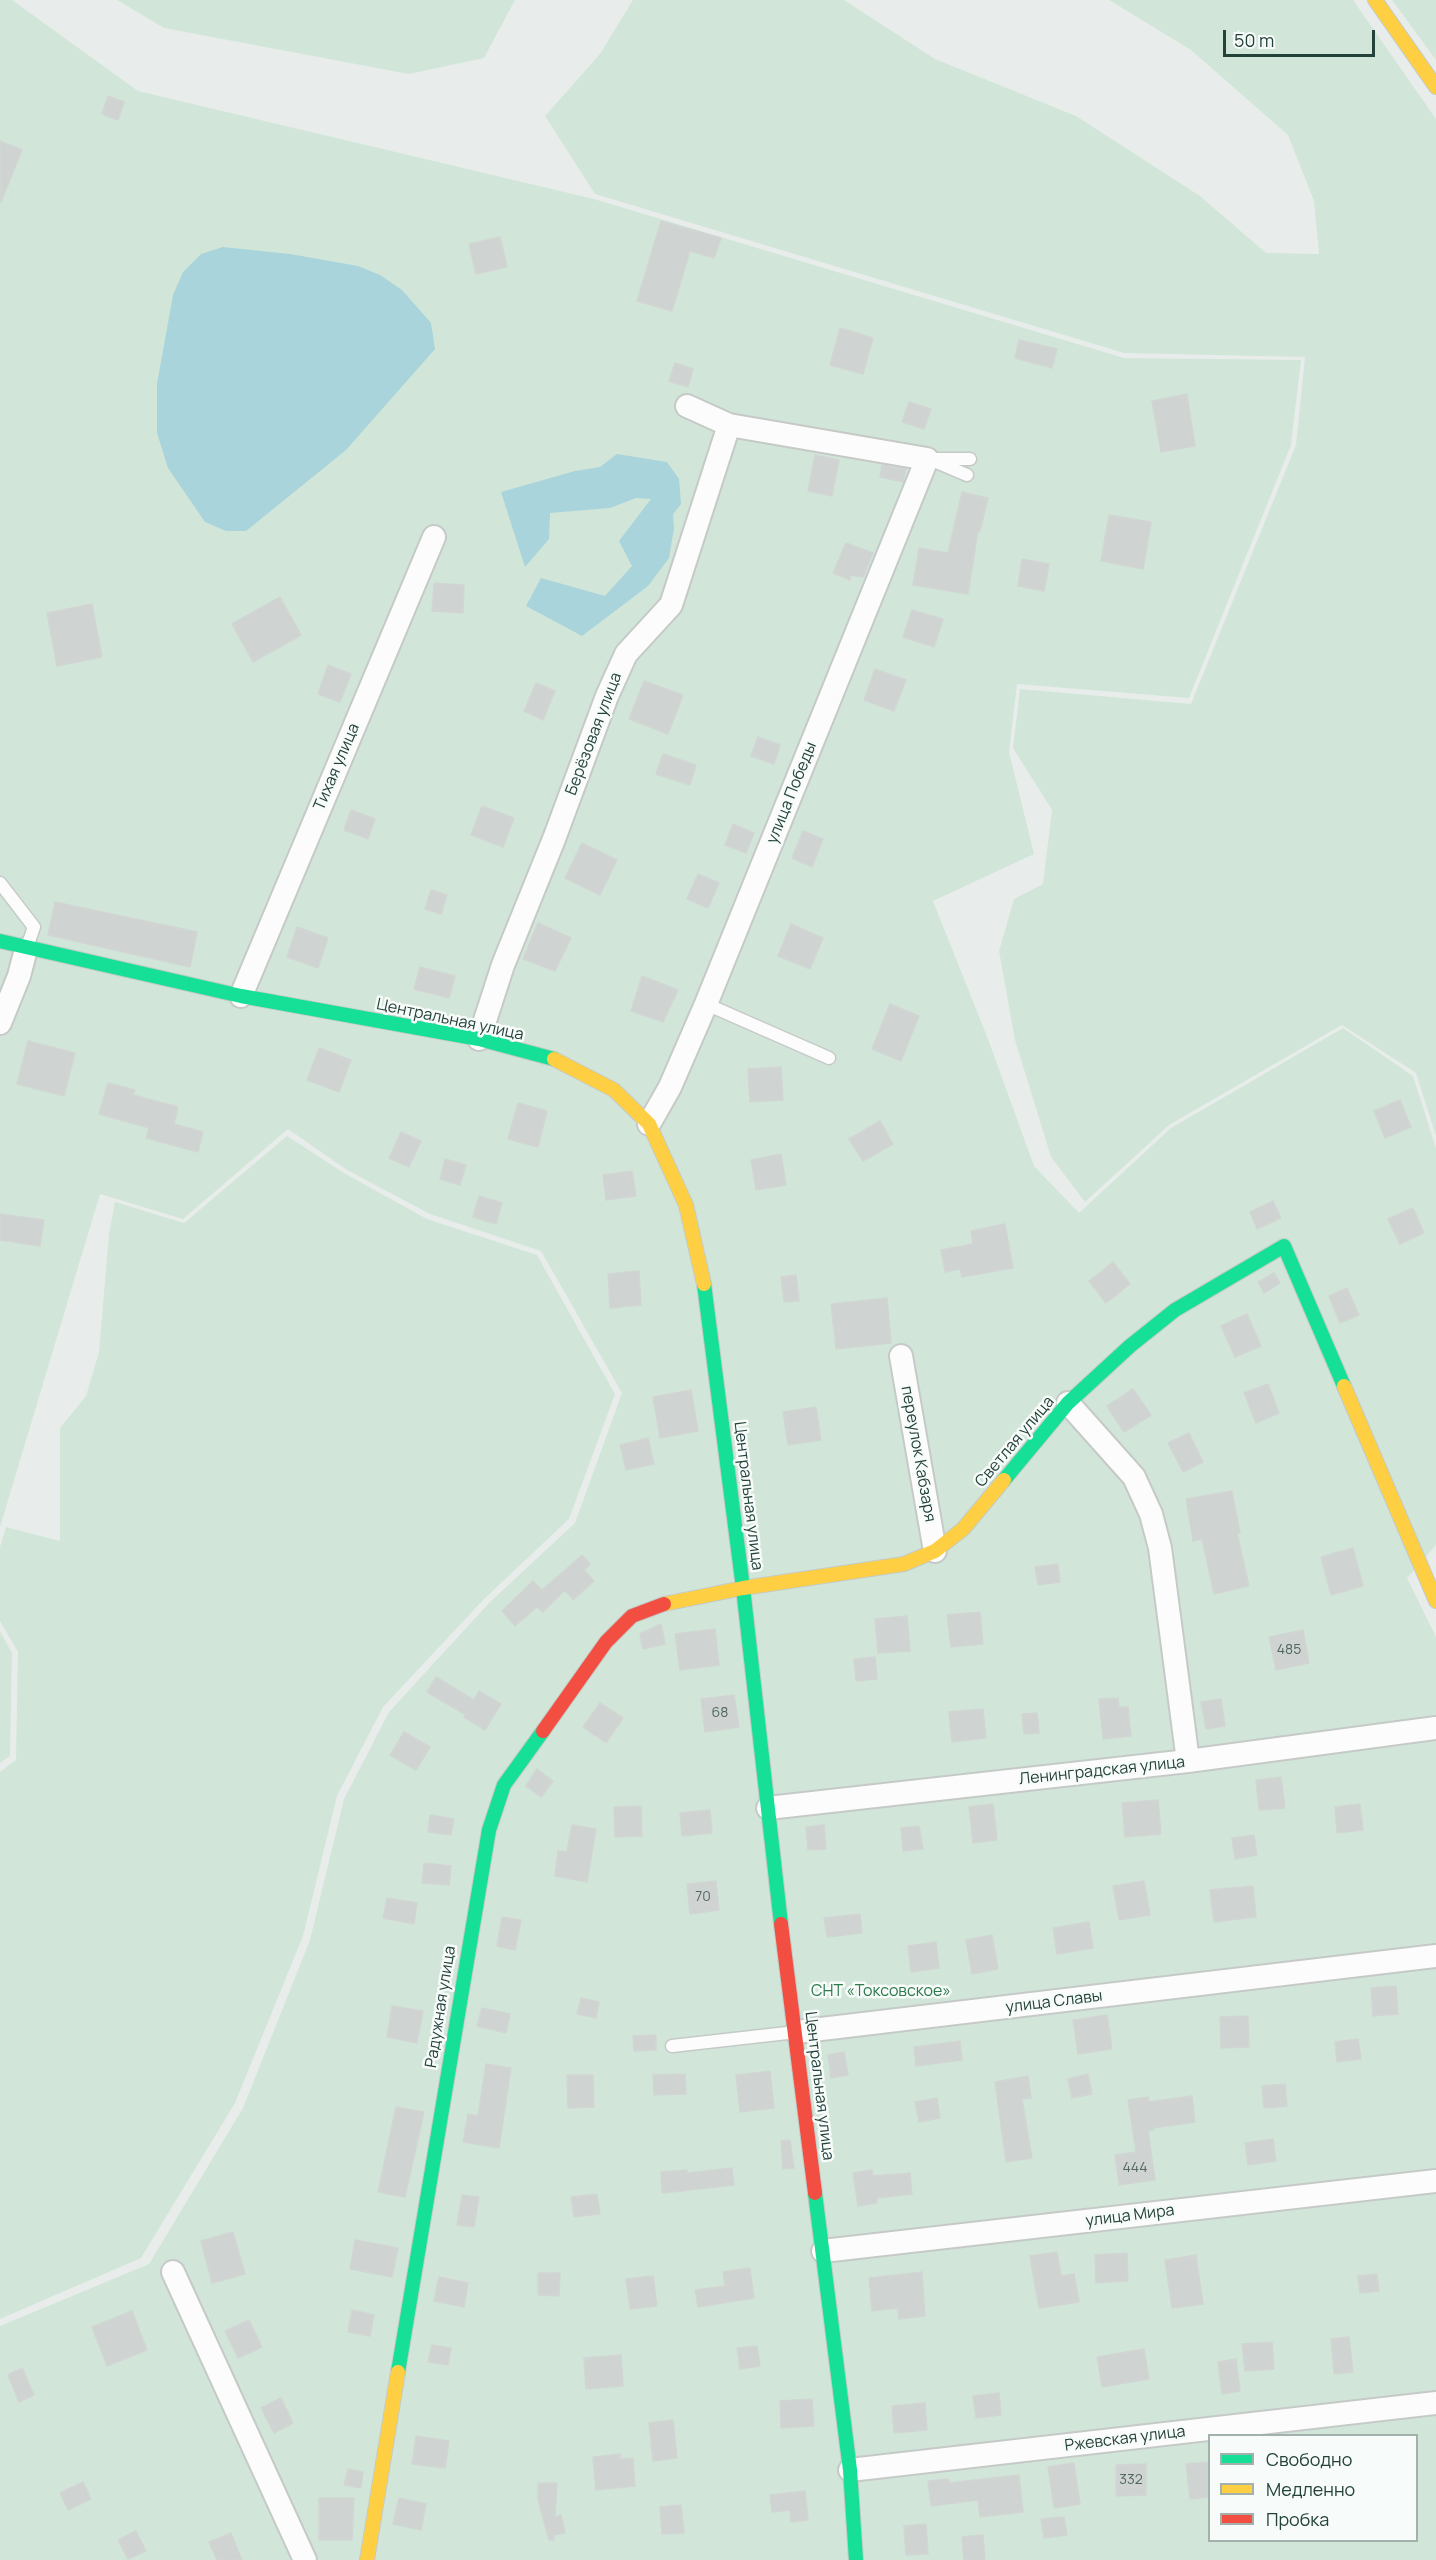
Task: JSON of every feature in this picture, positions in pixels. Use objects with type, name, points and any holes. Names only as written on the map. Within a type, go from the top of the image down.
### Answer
[{"type":"street","points":[[1375,0],[1436,87]]},
{"type":"street","points":[[687,406],[729,425],[927,459]]},
{"type":"street","name":"Берёзовая улица","points":[[479,1039],[503,965],[554,839],[607,696],[626,654],[670,605],[729,425]]},
{"type":"street","name":"улица Победы","points":[[649,1124],[670,1087],[706,1004],[927,459]]},
{"type":"street","name":"Тихая улица","points":[[241,996],[434,537]]},
{"type":"street","name":"Центральная улица","points":[[0,941],[26,950],[241,996],[479,1039],[561,1061],[614,1090],[649,1124],[686,1204],[702,1265],[850,2470],[856,2560]]},
{"type":"street","points":[[0,1023],[19,976],[26,950]]},
{"type":"street","name":"Светлая улица","points":[[743,1588],[904,1564],[935,1551],[963,1529],[1068,1403],[1130,1346],[1175,1310],[1284,1246],[1436,1601]]},
{"type":"street","name":"переулок Кабзаря","points":[[901,1356],[935,1551]]},
{"type":"street","points":[[1068,1403],[1134,1477],[1151,1514],[1160,1548],[1188,1761]]},
{"type":"street","name":"Радужная улица","points":[[367,2560],[480,1874],[489,1830],[504,1785],[606,1642],[632,1616],[666,1604],[743,1588]]},
{"type":"street","name":"Ленинградская улица","points":[[768,1808],[1188,1761],[1436,1728]]},
{"type":"street","name":"улица Славы","points":[[796,2032],[1436,1956]]},
{"type":"street","name":"улица Мира","points":[[823,2251],[1436,2181]]},
{"type":"street","points":[[173,2272],[305,2560]]},
{"type":"street","name":"Ржевская улица","points":[[850,2470],[1436,2403]]},
{"type":"lane","points":[[927,459],[970,459]]},
{"type":"lane","points":[[927,459],[967,475]]},
{"type":"lane","points":[[0,883],[22,908],[34,927],[26,950]]},
{"type":"lane","points":[[706,1004],[829,1058]]},
{"type":"lane","name":"улица Славы","points":[[672,2046],[796,2032]]},
{"type":"green space","name":"СНТ «Токсовское»","points":[[0,0],[12,0],[138,91],[594,199],[1124,358],[1301,360],[1291,445],[1189,698],[1017,684],[1009,752],[1034,854],[933,901],[988,1039],[1034,1166],[1079,1213],[1171,1128],[1343,1028],[1413,1076],[1436,1148],[1436,1545],[1407,1578],[1436,1637],[1436,2560],[0,2560],[0,2326],[149,2264],[243,2108],[310,1940],[344,1799],[389,1712],[490,1602],[575,1523],[622,1393],[541,1251],[430,1214],[347,1170],[288,1129],[183,1219],[100,1194],[0,1527]]},
{"type":"green space","points":[[117,0],[515,0],[484,58],[409,74],[164,28]]},
{"type":"green space","points":[[633,0],[844,0],[935,59],[1076,116],[1200,196],[1266,253],[1319,254],[1314,201],[1288,135],[1191,50],[1109,0],[1353,0],[1436,119],[1436,1136],[1416,1073],[1342,1025],[1169,1125],[1085,1202],[1051,1157],[1015,1040],[999,951],[1014,899],[1043,884],[1052,810],[1013,748],[1020,689],[1191,704],[1296,445],[1305,357],[1124,353],[595,194],[545,116],[600,54]]},
{"type":"green space","points":[[1392,0],[1436,0],[1436,60]]},
{"type":"green space","points":[[287,1136],[344,1173],[427,1219],[537,1255],[615,1394],[569,1519],[485,1598],[383,1707],[337,1796],[303,1936],[235,2103],[141,2258],[0,2319],[0,1772],[16,1760],[18,1652],[0,1621],[0,1547],[6,1527],[60,1541],[60,1428],[86,1396],[99,1352],[109,1234],[115,1202],[184,1223]]},
{"type":"green space","points":[[0,1631],[12,1653],[10,1756],[0,1763]]},
{"type":"water","points":[[223,247],[290,254],[358,266],[380,275],[402,290],[431,323],[435,349],[346,450],[246,531],[226,531],[205,522],[168,468],[157,433],[157,384],[173,295],[183,272],[201,254]]},
{"type":"water","points":[[617,454],[667,462],[679,479],[681,504],[673,514],[674,528],[669,558],[648,586],[582,636],[526,606],[541,578],[605,596],[632,566],[619,541],[651,499],[636,498],[610,508],[550,513],[549,539],[525,567],[501,492],[575,471],[600,467]]},
{"type":"building","points":[[108,96],[124,102],[118,120],[102,114]]},
{"type":"building","points":[[0,141],[22,150],[1,202],[0,202]]},
{"type":"building","points":[[661,221],[721,238],[714,258],[690,251],[672,311],[637,301]]},
{"type":"building","points":[[500,237],[507,267],[476,274],[469,244]]},
{"type":"building","points":[[840,328],[873,338],[863,374],[830,365]]},
{"type":"building","points":[[1019,340],[1057,349],[1052,368],[1015,358]]},
{"type":"building","points":[[675,363],[693,369],[688,387],[669,381]]},
{"type":"building","points":[[1187,394],[1195,446],[1161,452],[1152,401]]},
{"type":"building","points":[[909,402],[931,409],[924,429],[902,422]]},
{"type":"building","points":[[815,455],[839,460],[832,496],[808,491]]},
{"type":"building","points":[[882,465],[906,469],[903,482],[880,477]]},
{"type":"building","points":[[962,492],[988,498],[980,531],[978,531],[968,594],[913,585],[919,548],[948,553]]},
{"type":"building","points":[[1109,515],[1151,522],[1143,569],[1101,561]]},
{"type":"building","points":[[846,543],[873,553],[863,577],[851,575],[850,580],[833,573]]},
{"type":"building","points":[[1022,559],[1049,564],[1044,591],[1018,586]]},
{"type":"building","points":[[434,583],[464,585],[463,613],[432,611]]},
{"type":"building","points":[[280,597],[301,635],[253,662],[232,624]]},
{"type":"building","points":[[92,604],[102,657],[57,666],[47,613]]},
{"type":"building","points":[[912,610],[943,619],[934,647],[903,637]]},
{"type":"building","points":[[328,665],[351,674],[340,702],[318,694]]},
{"type":"building","points":[[875,669],[906,680],[894,711],[864,700]]},
{"type":"building","points":[[644,681],[683,695],[668,734],[629,719]]},
{"type":"building","points":[[536,683],[555,691],[543,720],[524,711]]},
{"type":"building","points":[[758,737],[780,745],[774,764],[751,756]]},
{"type":"building","points":[[663,754],[696,765],[690,785],[656,774]]},
{"type":"building","points":[[482,806],[514,818],[503,847],[471,835]]},
{"type":"building","points":[[351,810],[375,819],[368,839],[344,830]]},
{"type":"building","points":[[733,824],[754,833],[746,853],[725,845]]},
{"type":"building","points":[[803,831],[823,839],[812,867],[792,858]]},
{"type":"building","points":[[582,843],[617,860],[600,895],[565,878]]},
{"type":"building","points":[[698,874],[719,883],[708,908],[687,899]]},
{"type":"building","points":[[431,890],[447,895],[441,914],[425,909]]},
{"type":"building","points":[[55,902],[197,932],[190,967],[48,935]]},
{"type":"building","points":[[538,923],[571,938],[555,971],[523,959]]},
{"type":"building","points":[[791,924],[823,938],[810,969],[778,956]]},
{"type":"building","points":[[297,927],[328,938],[318,968],[287,957]]},
{"type":"building","points":[[420,967],[455,976],[449,998],[414,989]]},
{"type":"building","points":[[642,976],[678,990],[663,1022],[631,1011]]},
{"type":"building","points":[[890,1004],[919,1016],[901,1061],[872,1049]]},
{"type":"building","points":[[28,1041],[75,1053],[64,1096],[17,1084]]},
{"type":"building","points":[[319,1048],[351,1060],[339,1092],[307,1080]]},
{"type":"building","points":[[781,1067],[783,1100],[750,1102],[748,1069]]},
{"type":"building","points":[[108,1083],[135,1090],[133,1095],[178,1107],[174,1124],[203,1132],[198,1152],[146,1138],[149,1128],[99,1114]]},
{"type":"building","points":[[1400,1100],[1411,1127],[1385,1138],[1374,1111]]},
{"type":"building","points":[[518,1103],[547,1111],[538,1147],[508,1139]]},
{"type":"building","points":[[880,1121],[893,1144],[863,1161],[849,1139]]},
{"type":"building","points":[[401,1132],[421,1141],[409,1167],[389,1158]]},
{"type":"building","points":[[781,1154],[786,1185],[756,1190],[751,1160]]},
{"type":"building","points":[[445,1159],[466,1165],[460,1185],[440,1179]]},
{"type":"building","points":[[632,1171],[636,1196],[606,1200],[603,1175]]},
{"type":"building","points":[[479,1196],[502,1203],[496,1224],[473,1217]]},
{"type":"building","points":[[1273,1201],[1281,1218],[1257,1229],[1250,1212]]},
{"type":"building","points":[[1413,1208],[1424,1233],[1400,1244],[1388,1219]]},
{"type":"building","points":[[0,1214],[44,1220],[40,1246],[0,1240]]},
{"type":"building","points":[[1005,1224],[1013,1268],[962,1277],[960,1269],[945,1272],[941,1250],[973,1244],[971,1231]]},
{"type":"building","points":[[1113,1262],[1130,1284],[1106,1303],[1089,1281]]},
{"type":"building","points":[[639,1271],[641,1305],[610,1308],[608,1274]]},
{"type":"building","points":[[1274,1273],[1280,1283],[1264,1293],[1258,1282]]},
{"type":"building","points":[[796,1275],[799,1301],[784,1302],[781,1277]]},
{"type":"building","points":[[1347,1288],[1359,1315],[1340,1323],[1329,1296]]},
{"type":"building","points":[[887,1298],[891,1343],[836,1349],[831,1304]]},
{"type":"building","points":[[1247,1314],[1261,1346],[1235,1357],[1221,1326]]},
{"type":"building","points":[[1268,1384],[1279,1413],[1256,1423],[1244,1393]]},
{"type":"building","points":[[1133,1389],[1151,1415],[1124,1432],[1107,1406]]},
{"type":"building","points":[[691,1390],[698,1431],[660,1438],[653,1397]]},
{"type":"building","points":[[816,1407],[821,1440],[788,1445],[783,1412]]},
{"type":"building","points":[[1189,1433],[1203,1462],[1183,1472],[1168,1443]]},
{"type":"building","points":[[648,1438],[654,1464],[626,1470],[620,1445]]},
{"type":"building","points":[[1232,1491],[1240,1533],[1237,1533],[1249,1586],[1214,1594],[1202,1539],[1193,1541],[1186,1499]]},
{"type":"building","points":[[1353,1548],[1363,1586],[1331,1595],[1321,1557]]},
{"type":"building","points":[[582,1555],[590,1564],[584,1570],[594,1581],[573,1600],[565,1590],[543,1612],[537,1607],[515,1626],[502,1611],[533,1581],[542,1590]]},
{"type":"building","points":[[1058,1564],[1060,1582],[1038,1585],[1035,1567]]},
{"type":"building","points":[[980,1612],[983,1644],[951,1647],[947,1615]]},
{"type":"building","points":[[907,1616],[910,1651],[878,1653],[875,1619]]},
{"type":"building","points":[[661,1624],[665,1644],[643,1649],[640,1634]]},
{"type":"building","points":[[715,1629],[719,1665],[680,1670],[675,1634]]},
{"type":"building","points":[[1303,1630],[1309,1663],[1276,1670],[1269,1637]]},
{"type":"building","points":[[875,1657],[877,1679],[856,1681],[854,1659]]},
{"type":"building","points":[[436,1677],[474,1700],[479,1691],[501,1704],[485,1730],[464,1717],[466,1715],[427,1692]]},
{"type":"building","points":[[734,1695],[739,1727],[705,1732],[701,1699]]},
{"type":"building","points":[[1118,1698],[1119,1707],[1128,1707],[1131,1736],[1103,1739],[1099,1699]]},
{"type":"building","points":[[1221,1699],[1225,1726],[1206,1729],[1201,1702]]},
{"type":"building","points":[[600,1703],[623,1718],[606,1743],[583,1727]]},
{"type":"building","points":[[983,1709],[986,1738],[952,1742],[949,1712]]},
{"type":"building","points":[[1037,1713],[1039,1733],[1024,1734],[1022,1714]]},
{"type":"building","points":[[404,1732],[430,1747],[416,1770],[390,1755]]},
{"type":"building","points":[[537,1769],[553,1781],[541,1797],[526,1786]]},
{"type":"building","points":[[1281,1777],[1285,1808],[1259,1810],[1256,1780]]},
{"type":"building","points":[[1158,1800],[1161,1834],[1125,1837],[1122,1803]]},
{"type":"building","points":[[993,1804],[997,1840],[973,1843],[969,1807]]},
{"type":"building","points":[[1360,1804],[1363,1830],[1337,1833],[1335,1807]]},
{"type":"building","points":[[641,1806],[642,1836],[615,1837],[614,1807]]},
{"type":"building","points":[[710,1810],[712,1833],[682,1836],[680,1813]]},
{"type":"building","points":[[430,1815],[454,1819],[451,1835],[428,1832]]},
{"type":"building","points":[[572,1825],[596,1829],[587,1882],[555,1876],[558,1851],[567,1852]]},
{"type":"building","points":[[824,1825],[826,1849],[808,1850],[806,1827]]},
{"type":"building","points":[[919,1826],[923,1849],[903,1851],[901,1828]]},
{"type":"building","points":[[1254,1835],[1257,1855],[1235,1859],[1232,1838]]},
{"type":"building","points":[[424,1863],[451,1866],[449,1885],[422,1883]]},
{"type":"building","points":[[716,1881],[719,1910],[690,1914],[687,1884]]},
{"type":"building","points":[[1144,1881],[1150,1915],[1119,1920],[1113,1886]]},
{"type":"building","points":[[1253,1886],[1256,1917],[1214,1922],[1210,1890]]},
{"type":"building","points":[[387,1898],[417,1903],[414,1924],[383,1918]]},
{"type":"building","points":[[860,1914],[862,1933],[827,1937],[824,1918]]},
{"type":"building","points":[[502,1917],[521,1920],[515,1950],[497,1946]]},
{"type":"building","points":[[1089,1922],[1093,1948],[1057,1954],[1053,1928]]},
{"type":"building","points":[[992,1935],[998,1969],[972,1974],[966,1940]]},
{"type":"building","points":[[936,1942],[939,1968],[911,1972],[908,1946]]},
{"type":"building","points":[[1396,1986],[1398,2014],[1373,2016],[1371,1988]]},
{"type":"building","points":[[581,1998],[599,2002],[596,2018],[577,2014]]},
{"type":"building","points":[[392,2006],[423,2011],[417,2043],[387,2037]]},
{"type":"building","points":[[482,2008],[510,2014],[506,2033],[477,2026]]},
{"type":"building","points":[[1107,2015],[1112,2049],[1078,2054],[1073,2020]]},
{"type":"building","points":[[1248,2016],[1249,2047],[1221,2048],[1220,2017]]},
{"type":"building","points":[[656,2035],[656,2050],[634,2051],[633,2036]]},
{"type":"building","points":[[1358,2039],[1361,2059],[1337,2062],[1335,2042]]},
{"type":"building","points":[[960,2041],[962,2060],[916,2066],[914,2047]]},
{"type":"building","points":[[844,2052],[848,2075],[831,2078],[828,2055]]},
{"type":"building","points":[[486,2064],[511,2068],[499,2148],[463,2142],[468,2114],[478,2116]]},
{"type":"building","points":[[770,2071],[774,2108],[740,2112],[736,2075]]},
{"type":"building","points":[[685,2074],[686,2094],[654,2095],[653,2075]]},
{"type":"building","points":[[1088,2074],[1092,2094],[1072,2098],[1068,2079]]},
{"type":"building","points":[[567,2075],[593,2075],[594,2107],[568,2108]]},
{"type":"building","points":[[1028,2076],[1031,2098],[1022,2099],[1032,2158],[1006,2162],[995,2082]]},
{"type":"building","points":[[1285,2084],[1287,2106],[1264,2108],[1262,2086]]},
{"type":"building","points":[[1192,2096],[1195,2122],[1153,2128],[1148,2131],[1155,2180],[1119,2185],[1115,2155],[1136,2152],[1128,2100],[1148,2097],[1149,2102]]},
{"type":"building","points":[[937,2098],[940,2118],[919,2122],[915,2102]]},
{"type":"building","points":[[396,2107],[424,2112],[405,2197],[378,2192]]},
{"type":"building","points":[[1273,2139],[1276,2161],[1248,2165],[1245,2143]]},
{"type":"building","points":[[790,2140],[794,2168],[783,2169],[781,2141]]},
{"type":"building","points":[[732,2168],[734,2185],[662,2193],[661,2172],[687,2170],[687,2173]]},
{"type":"building","points":[[872,2170],[873,2176],[910,2173],[912,2194],[877,2198],[877,2203],[858,2206],[853,2173]]},
{"type":"building","points":[[597,2194],[600,2214],[574,2217],[571,2197]]},
{"type":"building","points":[[462,2195],[479,2197],[474,2227],[457,2225]]},
{"type":"building","points":[[233,2232],[245,2274],[212,2283],[201,2241]]},
{"type":"building","points":[[355,2240],[398,2248],[392,2277],[350,2269]]},
{"type":"building","points":[[1057,2252],[1061,2276],[1074,2274],[1079,2302],[1039,2308],[1030,2256]]},
{"type":"building","points":[[1127,2253],[1128,2281],[1096,2283],[1095,2255]]},
{"type":"building","points":[[1196,2255],[1203,2304],[1172,2308],[1165,2260]]},
{"type":"building","points":[[750,2268],[754,2298],[698,2307],[695,2290],[725,2286],[723,2272]]},
{"type":"building","points":[[922,2272],[925,2316],[899,2319],[898,2308],[872,2311],[869,2278]]},
{"type":"building","points":[[538,2273],[560,2273],[559,2296],[538,2295]]},
{"type":"building","points":[[1377,2274],[1379,2291],[1360,2293],[1358,2276]]},
{"type":"building","points":[[653,2276],[657,2306],[630,2309],[626,2279]]},
{"type":"building","points":[[439,2277],[468,2283],[464,2307],[434,2301]]},
{"type":"building","points":[[352,2310],[374,2315],[370,2336],[348,2332]]},
{"type":"building","points":[[132,2311],[147,2350],[107,2366],[92,2327]]},
{"type":"building","points":[[249,2320],[262,2347],[238,2358],[225,2331]]},
{"type":"building","points":[[1349,2337],[1353,2372],[1334,2374],[1331,2339]]},
{"type":"building","points":[[1272,2342],[1274,2369],[1245,2371],[1242,2344]]},
{"type":"building","points":[[432,2345],[451,2348],[448,2365],[428,2362]]},
{"type":"building","points":[[757,2346],[760,2366],[740,2369],[737,2348]]},
{"type":"building","points":[[1144,2349],[1149,2379],[1102,2387],[1097,2357]]},
{"type":"building","points":[[621,2355],[623,2386],[586,2389],[584,2358]]},
{"type":"building","points":[[1236,2359],[1240,2391],[1222,2394],[1218,2362]]},
{"type":"building","points":[[22,2368],[34,2395],[19,2402],[8,2375]]},
{"type":"building","points":[[999,2393],[1001,2415],[976,2418],[973,2396]]},
{"type":"building","points":[[281,2398],[293,2423],[274,2433],[261,2408]]},
{"type":"building","points":[[812,2399],[814,2426],[781,2428],[780,2401]]},
{"type":"building","points":[[925,2403],[927,2430],[894,2433],[892,2406]]},
{"type":"building","points":[[673,2420],[677,2458],[653,2461],[649,2423]]},
{"type":"building","points":[[416,2436],[449,2441],[445,2468],[412,2464]]},
{"type":"building","points":[[620,2454],[620,2459],[633,2458],[635,2486],[596,2490],[593,2457]]},
{"type":"building","points":[[1208,2462],[1208,2497],[1190,2499],[1186,2464]]},
{"type":"building","points":[[1074,2463],[1080,2504],[1054,2508],[1048,2467]]},
{"type":"building","points":[[1146,2464],[1146,2495],[1116,2496],[1116,2465]]},
{"type":"building","points":[[348,2469],[363,2472],[361,2488],[344,2485]]},
{"type":"building","points":[[1019,2475],[1023,2512],[980,2517],[978,2500],[931,2506],[928,2481],[948,2479],[949,2483]]},
{"type":"building","points":[[83,2482],[91,2499],[68,2510],[60,2493]]},
{"type":"building","points":[[538,2483],[557,2483],[555,2517],[561,2515],[565,2533],[554,2535],[554,2540],[549,2540],[538,2500]]},
{"type":"building","points":[[805,2491],[808,2520],[791,2522],[790,2510],[772,2512],[770,2495]]},
{"type":"building","points":[[319,2498],[354,2498],[352,2540],[319,2540]]},
{"type":"building","points":[[399,2498],[426,2504],[421,2530],[393,2524]]},
{"type":"building","points":[[681,2505],[684,2533],[662,2534],[660,2507]]},
{"type":"building","points":[[1064,2517],[1067,2535],[1044,2538],[1041,2519]]},
{"type":"building","points":[[926,2524],[928,2554],[906,2555],[904,2526]]},
{"type":"building","points":[[136,2531],[146,2551],[128,2559],[118,2540]]},
{"type":"building","points":[[231,2533],[242,2560],[217,2560],[209,2542]]},
{"type":"building","points":[[983,2535],[985,2560],[964,2560],[962,2537]]},
{"type":"traffic: fast","points":[[0,941],[241,996],[479,1039],[554,1059]]},
{"type":"traffic: fast","points":[[1004,1480],[1068,1403],[1130,1346],[1175,1310],[1284,1246],[1344,1386]]},
{"type":"traffic: fast","points":[[704,1284],[743,1588],[781,1924]]},
{"type":"traffic: fast","points":[[398,2372],[489,1830],[504,1785],[543,1731]]},
{"type":"traffic: fast","points":[[815,2193],[850,2470],[856,2560]]},
{"type":"traffic: slow","points":[[1375,0],[1436,87]]},
{"type":"traffic: slow","points":[[554,1059],[614,1090],[649,1124],[686,1205],[704,1284]]},
{"type":"traffic: slow","points":[[1344,1386],[1436,1601]]},
{"type":"traffic: slow","points":[[664,1604],[743,1588],[904,1564],[935,1551],[963,1529],[1004,1480]]},
{"type":"traffic: slow","points":[[367,2560],[398,2372]]},
{"type":"traffic: jam","points":[[543,1731],[606,1642],[632,1616],[664,1604]]},
{"type":"traffic: jam","points":[[781,1924],[815,2193]]}]
